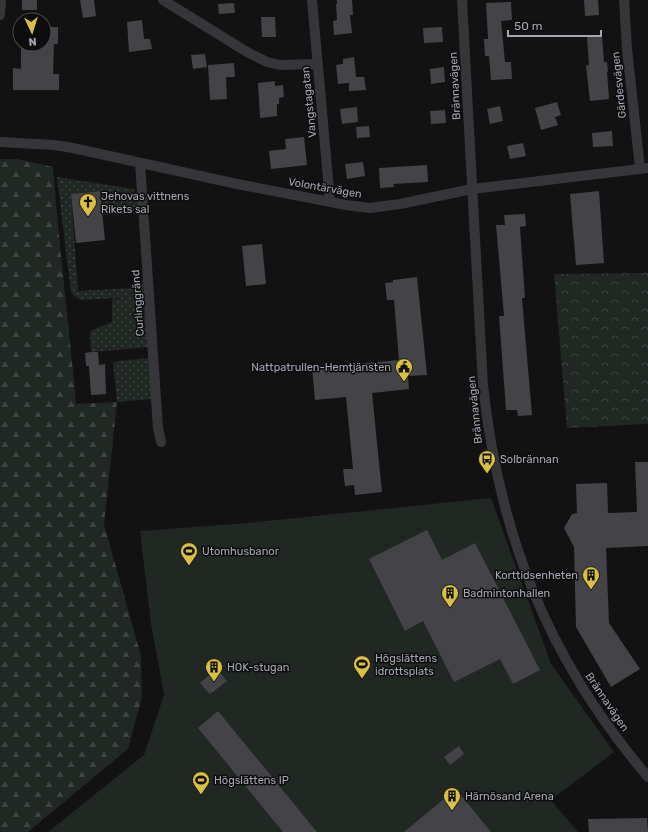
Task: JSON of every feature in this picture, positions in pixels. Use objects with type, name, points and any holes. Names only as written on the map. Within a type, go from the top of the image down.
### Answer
[{"type":"street","points":[[0,15],[1,0]]},
{"type":"street","points":[[163,0],[247,52],[267,62],[280,65],[317,64]]},
{"type":"street","name":"Vangstagatan","points":[[312,0],[330,201]]},
{"type":"street","name":"Brännavägen","points":[[462,0],[486,409],[493,458],[506,516],[522,567],[541,612],[564,658],[611,732],[648,777]]},
{"type":"street","name":"Gärdesvägen","points":[[624,0],[627,49],[644,168]]},
{"type":"street","name":"Volontärvägen","points":[[0,142],[54,145],[238,184],[346,205],[370,208],[472,189],[644,168]]},
{"type":"street","name":"Curlinggränd","points":[[140,163],[158,428],[161,442]]},
{"type":"green space","points":[[0,159],[17,159],[53,167],[76,404],[117,402],[104,524],[141,656],[142,697],[128,749],[28,832],[0,832]]},
{"type":"green space","points":[[57,177],[134,189],[138,202],[138,213],[103,215],[100,191],[71,194],[78,291],[133,288],[133,280],[143,280],[149,347],[91,352],[90,331],[112,322],[112,299],[135,297],[80,300],[71,293]]},
{"type":"green space","points":[[648,273],[648,424],[567,428],[554,274]]},
{"type":"green space","points":[[149,358],[152,399],[117,402],[113,363],[117,361]]},
{"type":"green space","name":"Högslättens idrottsplats","points":[[491,498],[551,664],[614,752],[551,800],[578,832],[48,832],[144,755],[164,695],[151,624],[140,531],[247,523]]},
{"type":"building","points":[[22,0],[37,0],[37,10],[22,10]]},
{"type":"building","points":[[80,0],[94,0],[96,16],[83,18]]},
{"type":"building","points":[[337,0],[352,0],[353,15],[350,15],[352,33],[334,35],[333,21],[337,20]]},
{"type":"building","points":[[584,0],[598,0],[599,15],[585,16]]},
{"type":"building","points":[[511,2],[512,20],[501,21],[505,62],[511,62],[512,79],[491,80],[489,56],[485,56],[484,39],[488,39],[486,3]]},
{"type":"building","points":[[234,3],[235,13],[219,14],[218,4]]},
{"type":"building","points":[[261,17],[275,17],[276,37],[262,37]]},
{"type":"building","points":[[142,20],[144,39],[150,39],[152,49],[129,52],[127,22]]},
{"type":"building","points":[[52,27],[58,27],[58,44],[54,44],[53,74],[59,74],[59,90],[13,90],[13,68],[21,69],[21,52],[52,52]]},
{"type":"building","points":[[442,27],[443,42],[424,43],[423,28]]},
{"type":"building","points":[[602,36],[604,62],[607,62],[608,71],[609,99],[590,101],[586,66],[589,65],[587,37]]},
{"type":"building","points":[[205,54],[207,67],[193,69],[191,55]]},
{"type":"building","points":[[354,57],[356,77],[364,77],[366,90],[349,91],[349,83],[338,84],[336,65],[343,64],[343,59]]},
{"type":"building","points":[[234,63],[235,77],[226,77],[227,99],[210,100],[208,65]]},
{"type":"building","points":[[444,67],[445,82],[431,84],[430,69]]},
{"type":"building","points":[[275,81],[275,86],[283,85],[284,97],[279,98],[279,104],[277,104],[277,116],[260,118],[258,83]]},
{"type":"building","points":[[557,102],[561,115],[555,117],[558,125],[541,130],[535,108]]},
{"type":"building","points":[[500,106],[503,121],[490,124],[487,109]]},
{"type":"building","points":[[357,107],[358,122],[342,124],[340,109]]},
{"type":"building","points":[[445,110],[446,123],[431,124],[430,111]]},
{"type":"building","points":[[369,126],[370,137],[357,138],[356,127]]},
{"type":"building","points":[[612,131],[613,146],[593,147],[592,133]]},
{"type":"building","points":[[304,137],[307,165],[271,169],[269,151],[286,149],[285,139]]},
{"type":"building","points":[[523,143],[526,156],[510,159],[507,146]]},
{"type":"building","points":[[363,162],[365,176],[347,179],[345,164]]},
{"type":"building","points":[[427,165],[428,182],[393,184],[394,187],[380,188],[379,168]]},
{"type":"building","name":"Jehovas vittnens Rikets sal","points":[[100,191],[105,240],[76,243],[71,194]]},
{"type":"building","points":[[599,191],[604,263],[576,265],[570,194]]},
{"type":"building","points":[[525,214],[526,226],[520,227],[525,298],[522,298],[532,415],[518,416],[517,410],[506,410],[499,316],[504,316],[496,225],[505,225],[504,215]]},
{"type":"building","points":[[262,244],[266,284],[246,286],[242,246]]},
{"type":"building","points":[[417,277],[427,375],[408,376],[409,389],[372,393],[382,492],[355,495],[354,485],[345,486],[343,469],[353,469],[346,397],[315,400],[312,368],[399,360],[394,300],[387,300],[385,283],[393,282],[393,280]]},
{"type":"building","points":[[98,352],[99,365],[105,364],[106,394],[91,395],[89,366],[86,366],[85,353]]},
{"type":"building","name":"Korttidsenheten","points":[[635,462],[648,462],[648,546],[606,548],[609,623],[640,669],[611,687],[576,627],[574,547],[564,528],[572,514],[577,513],[576,484],[607,483],[608,513],[637,512]]},
{"type":"building","name":"Badmintonhallen","points":[[427,530],[442,560],[475,543],[540,670],[513,684],[500,659],[454,682],[423,621],[405,631],[369,559]]},
{"type":"building","name":"HOK-stugan","points":[[217,669],[227,681],[210,694],[200,683]]},
{"type":"building","points":[[218,711],[317,832],[283,832],[198,728]]},
{"type":"building","points":[[459,746],[464,754],[450,765],[444,757]]},
{"type":"building","name":"Härnösand Arena","points":[[456,789],[491,832],[404,832]]},
{"type":"building","points":[[647,818],[648,832],[589,832],[588,819]]},
{"type":"place","name":"Jehovas vittnens Rikets sal","points":[[88,217]]},
{"type":"place","name":"Nattpatrullen-Hemtjänsten","points":[[404,382]]},
{"type":"place","name":"Solbrännan","points":[[487,474]]},
{"type":"place","name":"Utomhusbanor","points":[[189,566]]},
{"type":"place","name":"Korttidsenheten","points":[[591,590]]},
{"type":"place","name":"Badmintonhallen","points":[[450,608]]},
{"type":"place","name":"Högslättens idrottsplats","points":[[362,679]]},
{"type":"place","name":"HOK-stugan","points":[[214,682]]},
{"type":"place","name":"Högslättens IP","points":[[201,795]]},
{"type":"place","name":"Härnösand Arena","points":[[452,811]]}]
